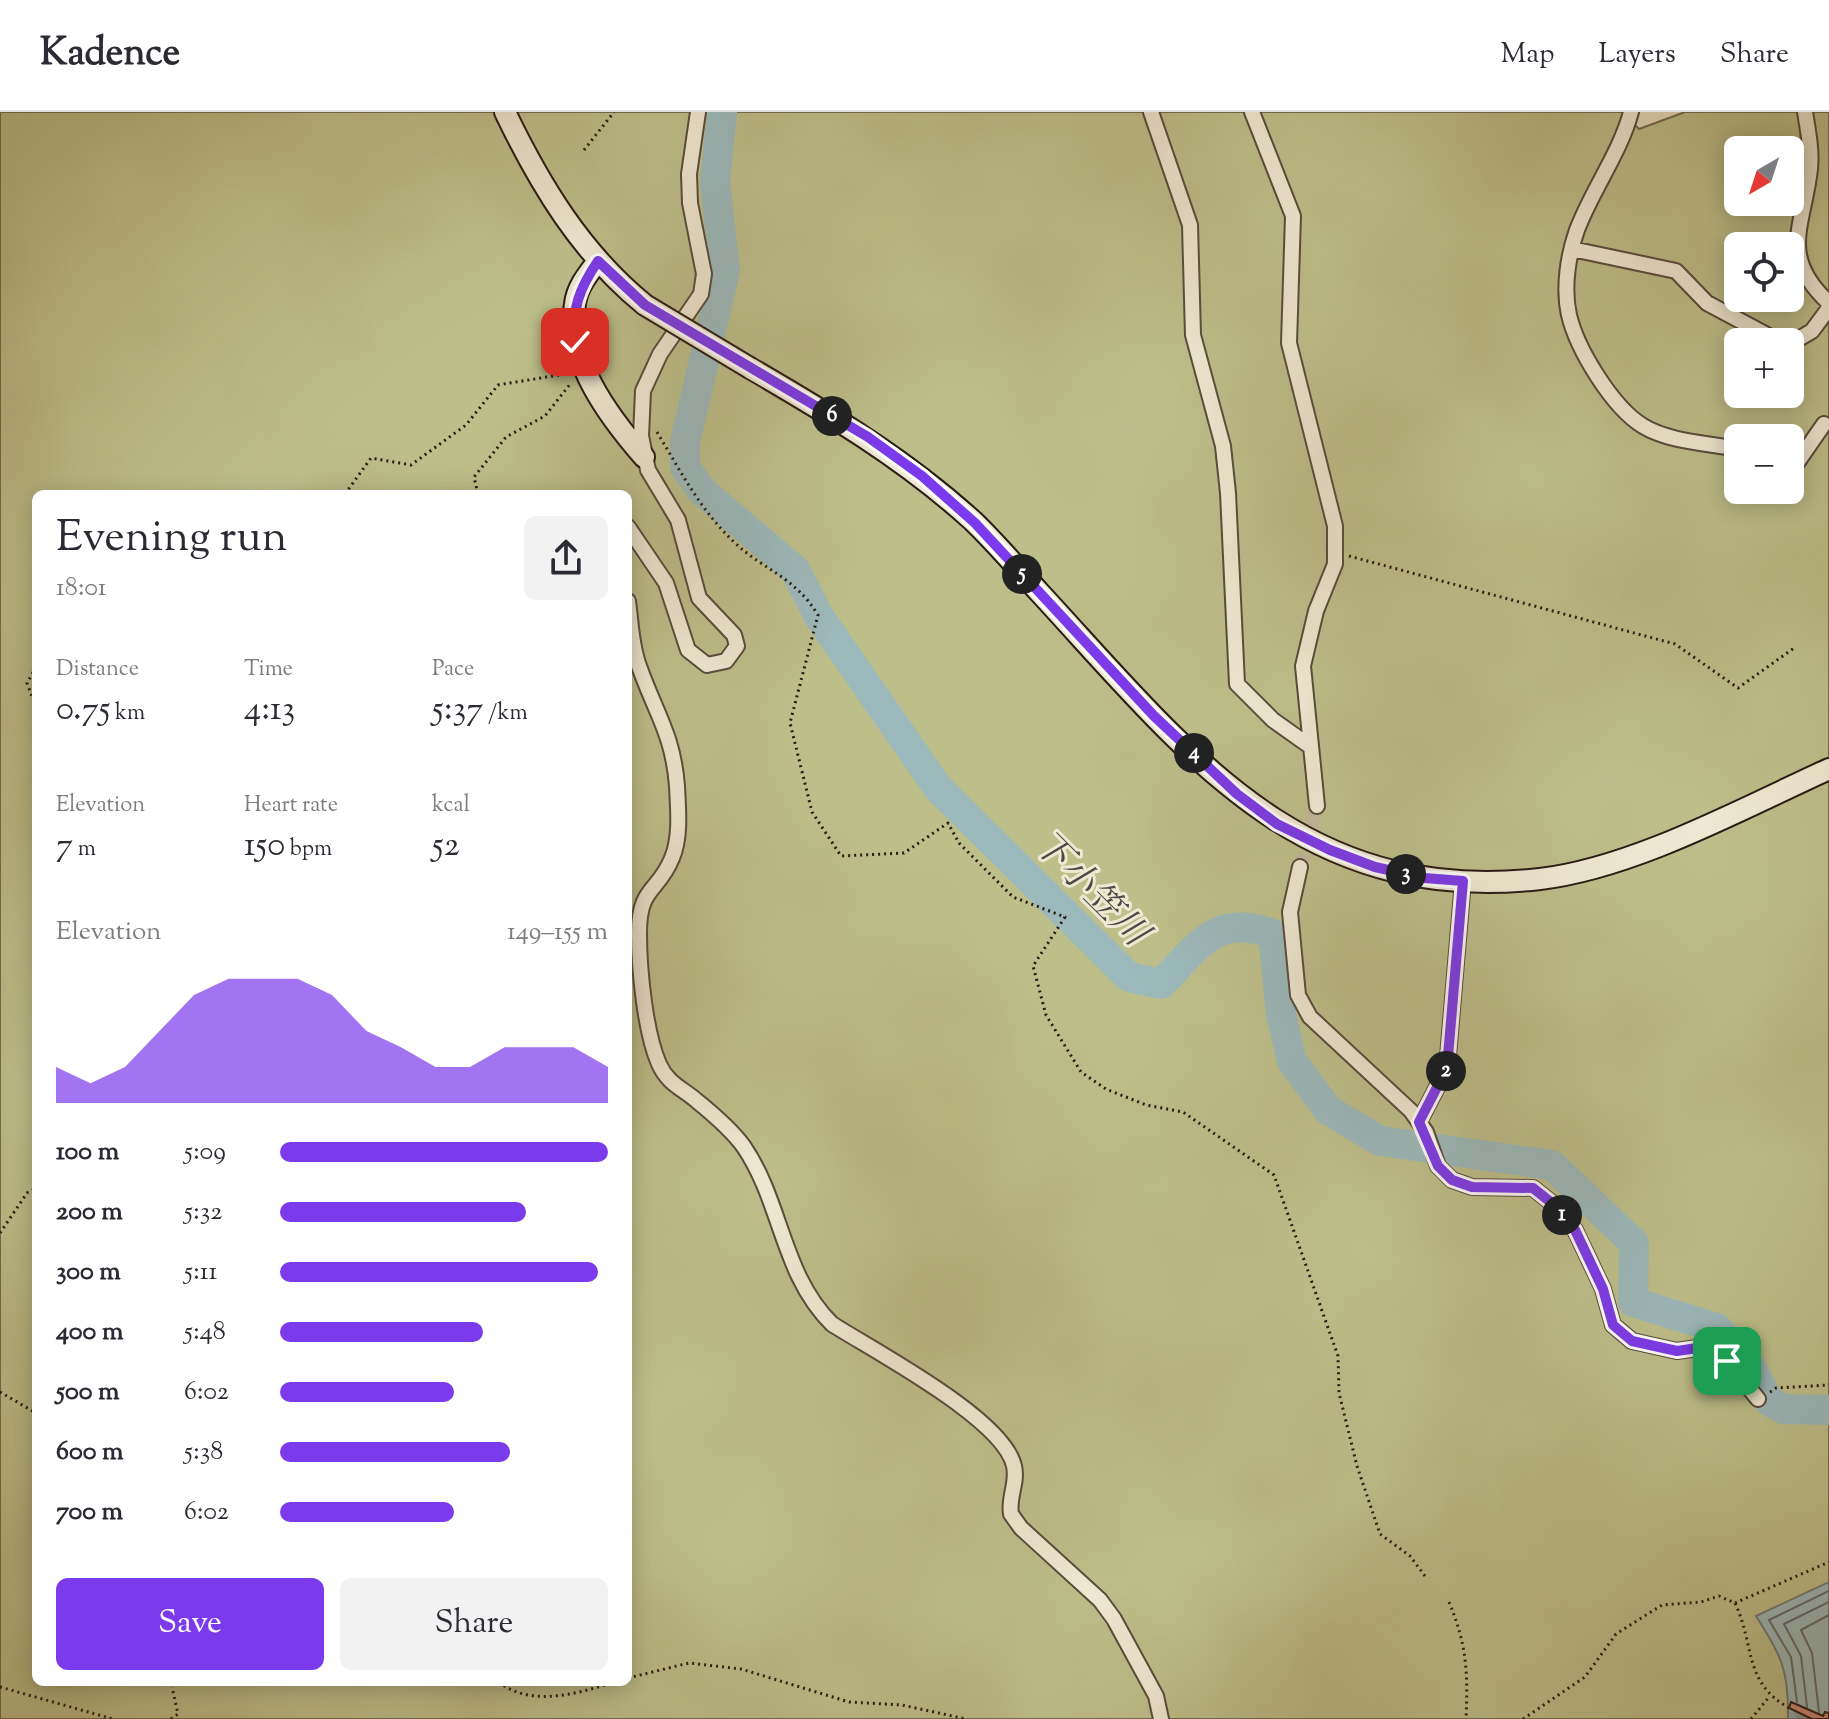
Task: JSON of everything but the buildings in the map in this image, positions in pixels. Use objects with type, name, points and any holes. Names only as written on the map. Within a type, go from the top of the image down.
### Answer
[{"type":"street","points":[[505,112],[552,200],[598,261],[645,305],[868,437],[922,476],[975,523],[1154,716],[1237,794],[1277,824],[1330,850],[1375,867],[1424,878],[1463,881],[1542,879],[1615,860],[1688,833],[1829,769]]},
{"type":"street","points":[[632,533],[666,583],[688,650],[707,665],[726,661],[737,646],[734,635],[699,598],[678,520],[648,470],[644,457],[643,391],[660,354],[701,294],[704,274],[690,203],[689,174],[698,112]]},
{"type":"street","points":[[1151,112],[1190,225],[1193,335],[1223,446],[1228,493],[1237,684],[1273,720],[1311,747]]},
{"type":"street","points":[[1252,112],[1293,216],[1289,343],[1335,526],[1335,564],[1316,611],[1303,666],[1317,806]]},
{"type":"street","points":[[1631,112],[1594,191],[1572,249],[1566,288],[1569,316],[1595,370],[1614,400],[1644,427],[1673,437],[1724,446]]},
{"type":"street","points":[[1804,336],[1812,331],[1829,306],[1806,275],[1796,235],[1810,169],[1805,112]]},
{"type":"street","points":[[1572,249],[1676,271],[1707,303],[1754,328]]},
{"type":"street","points":[[598,261],[580,286],[575,303],[575,342],[587,373],[625,435],[644,457]]},
{"type":"street","points":[[1804,453],[1824,424]]},
{"type":"street","points":[[632,632],[634,648],[672,744],[677,785],[677,829],[672,859],[643,897],[640,911],[639,936],[652,1047],[661,1069],[671,1084],[696,1099],[744,1147],[757,1168],[800,1284],[813,1306],[832,1324],[982,1420],[1004,1442],[1014,1464],[1011,1514],[1021,1528],[1100,1600],[1114,1619],[1156,1696],[1161,1719]]},
{"type":"street","points":[[1300,867],[1290,912],[1298,995],[1310,1017],[1419,1122],[1438,1166],[1452,1180],[1472,1187],[1533,1188],[1553,1204],[1575,1230],[1603,1289],[1613,1325],[1632,1341],[1677,1351],[1704,1347],[1727,1361],[1764,1396]]},
{"type":"street","points":[[1419,1122],[1447,1068],[1463,881]]},
{"type":"path","points":[[584,150],[614,112]]},
{"type":"path","points":[[348,490],[371,458],[411,465],[466,425],[498,385],[567,373]]},
{"type":"path","points":[[477,490],[474,477],[506,437],[545,416],[572,382]]},
{"type":"path","points":[[650,421],[703,510],[738,546],[803,592],[818,615],[790,723],[812,812],[841,856],[904,853],[948,823],[959,843],[1013,897],[1065,917],[1033,966],[1046,1015],[1081,1072],[1106,1089],[1146,1105],[1183,1112],[1274,1175],[1338,1356],[1339,1393],[1380,1534],[1410,1556],[1425,1576]]},
{"type":"path","points":[[1335,553],[1675,644],[1738,688],[1794,648]]},
{"type":"path","points":[[32,674],[27,683],[32,696]]},
{"type":"path","points":[[0,1233],[32,1190]]},
{"type":"path","points":[[1764,1396],[1776,1388],[1829,1385]]},
{"type":"path","points":[[0,1392],[32,1411]]},
{"type":"path","points":[[1735,1603],[1829,1562]]},
{"type":"path","points":[[1523,1719],[1585,1677],[1616,1634],[1662,1605],[1701,1602],[1719,1596],[1735,1603],[1744,1621],[1753,1671],[1769,1697],[1789,1708]]},
{"type":"path","points":[[1449,1602],[1463,1636],[1468,1674],[1466,1719]]},
{"type":"path","points":[[632,1677],[689,1663],[741,1669],[849,1702],[902,1705],[966,1719]]},
{"type":"path","points":[[507,1686],[521,1693],[549,1695],[573,1695],[601,1686]]},
{"type":"path","points":[[0,1687],[113,1719]]},
{"type":"path","points":[[171,1719],[178,1714],[172,1687]]},
{"type":"path","points":[[1751,1719],[1769,1697]]},
{"type":"green space","points":[[0,112],[1630,112],[1629,119],[1639,129],[1685,112],[1829,112],[1829,1719],[0,1719]]},
{"type":"water","points":[[1829,1582],[1829,1719],[1788,1719],[1787,1687],[1782,1664],[1756,1616]]},
{"type":"waterway","name":"下小笠川","points":[[722,112],[715,183],[725,270],[685,442],[685,467],[702,491],[795,570],[818,615],[938,788],[1129,977],[1161,984],[1198,946],[1222,931],[1236,928],[1273,934],[1281,1014],[1292,1061],[1328,1110],[1380,1141],[1552,1165],[1634,1243],[1633,1302],[1717,1328],[1751,1368],[1769,1401],[1783,1409],[1829,1410]]},
{"type":"tunnel","points":[[1300,867],[1317,806]]},
{"type":"route","points":[[575,342],[575,303],[580,286],[598,261],[614,280],[645,305],[868,437],[922,476],[975,523],[1154,716],[1237,794],[1277,824],[1330,850],[1375,867],[1424,878],[1463,881],[1447,1068],[1431,1105],[1419,1122],[1426,1132],[1438,1166],[1452,1180],[1472,1187],[1533,1188],[1553,1204],[1575,1230],[1603,1289],[1613,1325],[1632,1341],[1677,1351],[1704,1347],[1727,1361]]}]
